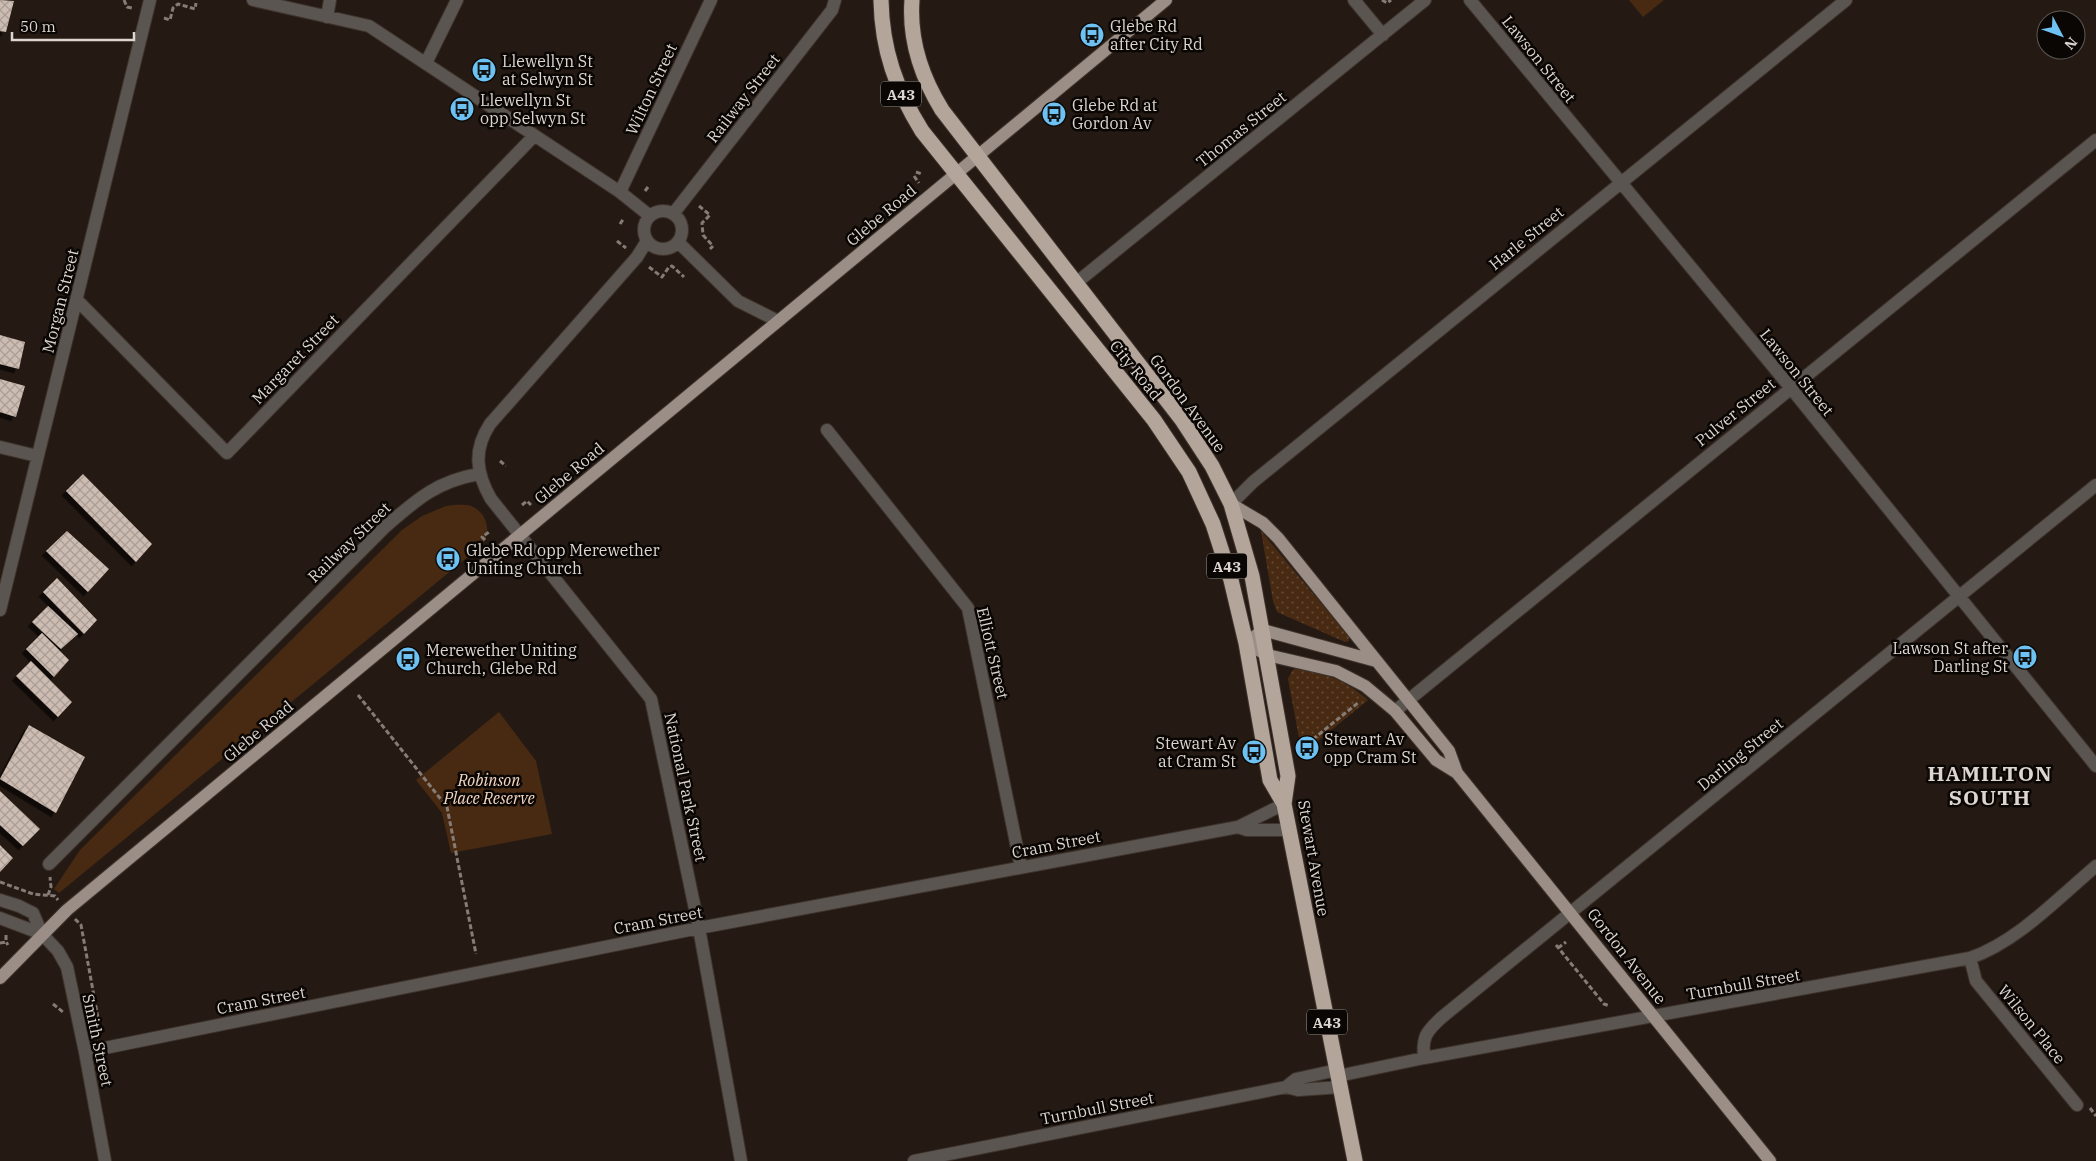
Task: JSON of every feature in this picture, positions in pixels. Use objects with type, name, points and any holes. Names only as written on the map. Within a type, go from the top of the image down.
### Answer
[{"type":"highway","name":"City Road","points":[[881,0],[886,52],[894,79],[922,131],[955,175],[1173,446],[1189,472],[1213,524],[1231,580],[1246,644],[1270,780],[1284,804]]},
{"type":"highway","name":"A43","points":[[912,0],[913,40],[924,76],[942,110],[978,156]]},
{"type":"highway","name":"Gordon Avenue","points":[[978,156],[1182,420],[1212,466],[1230,504]]},
{"type":"highway","name":"Stewart Avenue","points":[[1230,504],[1252,576],[1263,630],[1288,776],[1284,804],[1288,830],[1355,1161]]},
{"type":"main road","name":"Glebe Road","points":[[0,978],[42,934],[86,894],[1166,0]]},
{"type":"main road","name":"Gordon Avenue","points":[[1230,504],[1263,523],[1278,538],[1449,750],[1457,773]]},
{"type":"main road","points":[[1246,644],[1263,630],[1376,661]]},
{"type":"main road","name":"Gordon Avenue","points":[[1246,644],[1267,655],[1336,671],[1366,686],[1395,711],[1436,760],[1457,773],[1572,913],[1652,1017],[1770,1161]]},
{"type":"street","name":"Morgan Street","points":[[0,610],[150,0]]},
{"type":"street","points":[[252,0],[369,26],[620,192],[650,216]]},
{"type":"street","points":[[327,17],[330,0]]},
{"type":"street","points":[[426,64],[456,0]]},
{"type":"street","name":"Wilton Street","points":[[620,192],[711,0]]},
{"type":"street","name":"Railway Street","points":[[673,214],[832,10],[835,0]]},
{"type":"street","points":[[1354,0],[1383,35]]},
{"type":"street","name":"Thomas Street","points":[[1076,283],[1425,0]]},
{"type":"street","name":"Lawson Street","points":[[1470,0],[1790,387],[2096,766]]},
{"type":"street","name":"Harle Street","points":[[1230,504],[1253,482],[1619,182],[1846,0]]},
{"type":"street","name":"Margaret Street","points":[[77,300],[227,453],[534,136]]},
{"type":"street","name":"Pulver Street","points":[[1395,711],[1790,387],[2096,140]]},
{"type":"street","points":[[662,211],[673,214],[679,219],[683,229],[678,242],[671,248],[655,248],[647,241],[644,228],[650,216],[662,211]]},
{"type":"street","points":[[479,474],[480,442],[490,424],[637,257],[647,241]]},
{"type":"street","points":[[678,242],[738,301],[778,321]]},
{"type":"street","name":"Elliott Street","points":[[827,430],[968,608],[1021,867]]},
{"type":"street","points":[[0,447],[37,456]]},
{"type":"street","name":"Railway Street","points":[[49,864],[385,527],[424,495],[449,480],[479,474]]},
{"type":"street","name":"National Park Street","points":[[479,474],[491,499],[541,564],[651,699],[698,928],[741,1161]]},
{"type":"street","name":"Darling Street","points":[[1424,1058],[1422,1043],[1434,1025],[2096,485]]},
{"type":"street","name":"Cram Street","points":[[85,1052],[698,928],[1238,827],[1284,804]]},
{"type":"street","name":"Cram Street","points":[[1238,827],[1247,830],[1288,830]]},
{"type":"street","name":"Turnbull Street","points":[[1286,1086],[1298,1090],[1339,1078],[1424,1058],[1970,958],[1988,952],[2008,940],[2096,866]]},
{"type":"street","points":[[0,900],[20,906],[33,913],[42,934]]},
{"type":"street","points":[[0,918],[42,934]]},
{"type":"street","name":"Smith Street","points":[[42,934],[58,951],[66,967],[85,1052],[105,1161]]},
{"type":"street","name":"Wilson Place","points":[[1970,958],[1976,981],[2077,1105]]},
{"type":"street","name":"Turnbull Street","points":[[914,1161],[1286,1086],[1296,1079],[1339,1078]]},
{"type":"path","points":[[124,0],[127,7],[132,8]]},
{"type":"path","points":[[1384,3],[1392,0]]},
{"type":"path","points":[[164,18],[170,20],[173,8],[178,4],[195,9],[196,3]]},
{"type":"path","points":[[916,172],[922,174]]},
{"type":"path","points":[[914,176],[919,183]]},
{"type":"path","points":[[644,191],[648,187]]},
{"type":"path","points":[[699,206],[710,215],[702,223],[703,235],[713,246],[710,249]]},
{"type":"path","points":[[620,224],[624,218]]},
{"type":"path","points":[[617,241],[626,248]]},
{"type":"path","points":[[649,267],[662,277],[669,267],[672,266],[684,277]]},
{"type":"path","points":[[500,461],[506,466]]},
{"type":"path","points":[[522,505],[527,501],[530,505]]},
{"type":"path","points":[[485,540],[482,537],[489,532]]},
{"type":"path","points":[[506,567],[511,571]]},
{"type":"path","points":[[358,696],[447,807],[476,954]]},
{"type":"path","points":[[1307,744],[1359,702]]},
{"type":"path","points":[[0,882],[33,894],[55,896]]},
{"type":"path","points":[[40,903],[43,894]]},
{"type":"path","points":[[77,920],[81,925],[98,1018]]},
{"type":"path","points":[[0,943],[7,944],[6,935]]},
{"type":"path","points":[[1566,942],[1557,947],[1604,1004],[1610,1006]]},
{"type":"green space","points":[[1629,0],[1664,0],[1643,17]]},
{"type":"green space","points":[[446,506],[471,506],[481,513],[485,518],[487,529],[481,546],[59,893],[54,889],[80,850],[402,530],[422,516]]},
{"type":"green space","points":[[1261,531],[1349,637],[1349,641],[1345,642],[1277,612],[1273,601]]},
{"type":"green space","points":[[1299,666],[1336,679],[1368,700],[1302,754],[1288,679],[1292,671]]},
{"type":"green space","name":"Robinson Place Reserve","points":[[499,712],[536,761],[552,834],[451,853],[442,813],[416,780]]},
{"type":"building","points":[[0,0],[14,1],[6,32],[0,31]]},
{"type":"building","points":[[0,335],[25,342],[19,369],[0,364]]},
{"type":"building","points":[[0,379],[25,386],[16,417],[0,412]]},
{"type":"building","points":[[83,474],[152,544],[136,562],[66,491]]},
{"type":"building","points":[[67,531],[109,569],[88,592],[46,551]]},
{"type":"building","points":[[57,578],[97,620],[84,634],[43,592]]},
{"type":"building","points":[[48,606],[78,634],[61,649],[32,622]]},
{"type":"building","points":[[42,633],[69,660],[54,677],[26,649]]},
{"type":"building","points":[[31,661],[72,702],[58,717],[16,676]]},
{"type":"building","points":[[29,725],[85,757],[56,813],[0,779]]},
{"type":"building","points":[[0,791],[40,829],[23,846],[0,825]]},
{"type":"building","points":[[0,845],[13,858],[0,872]]},
{"type":"place","name":"Glebe Rd after City Rd","points":[[1092,35]]},
{"type":"place","name":"Llewellyn St at Selwyn St","points":[[484,70]]},
{"type":"place","name":"Llewellyn St opp Selwyn St","points":[[462,109]]},
{"type":"place","name":"Glebe Rd at Gordon Av","points":[[1054,114]]},
{"type":"place","name":"Glebe Rd opp Merewether Uniting Church","points":[[448,559]]},
{"type":"place","name":"Lawson St after Darling St","points":[[2025,657]]},
{"type":"place","name":"Merewether Uniting Church, Glebe Rd","points":[[408,659]]},
{"type":"place","name":"Stewart Av opp Cram St","points":[[1307,748]]},
{"type":"place","name":"Stewart Av at Cram St","points":[[1254,752]]},
{"type":"district","name":"HAMILTON SOUTH","points":[[1990,785]]}]
